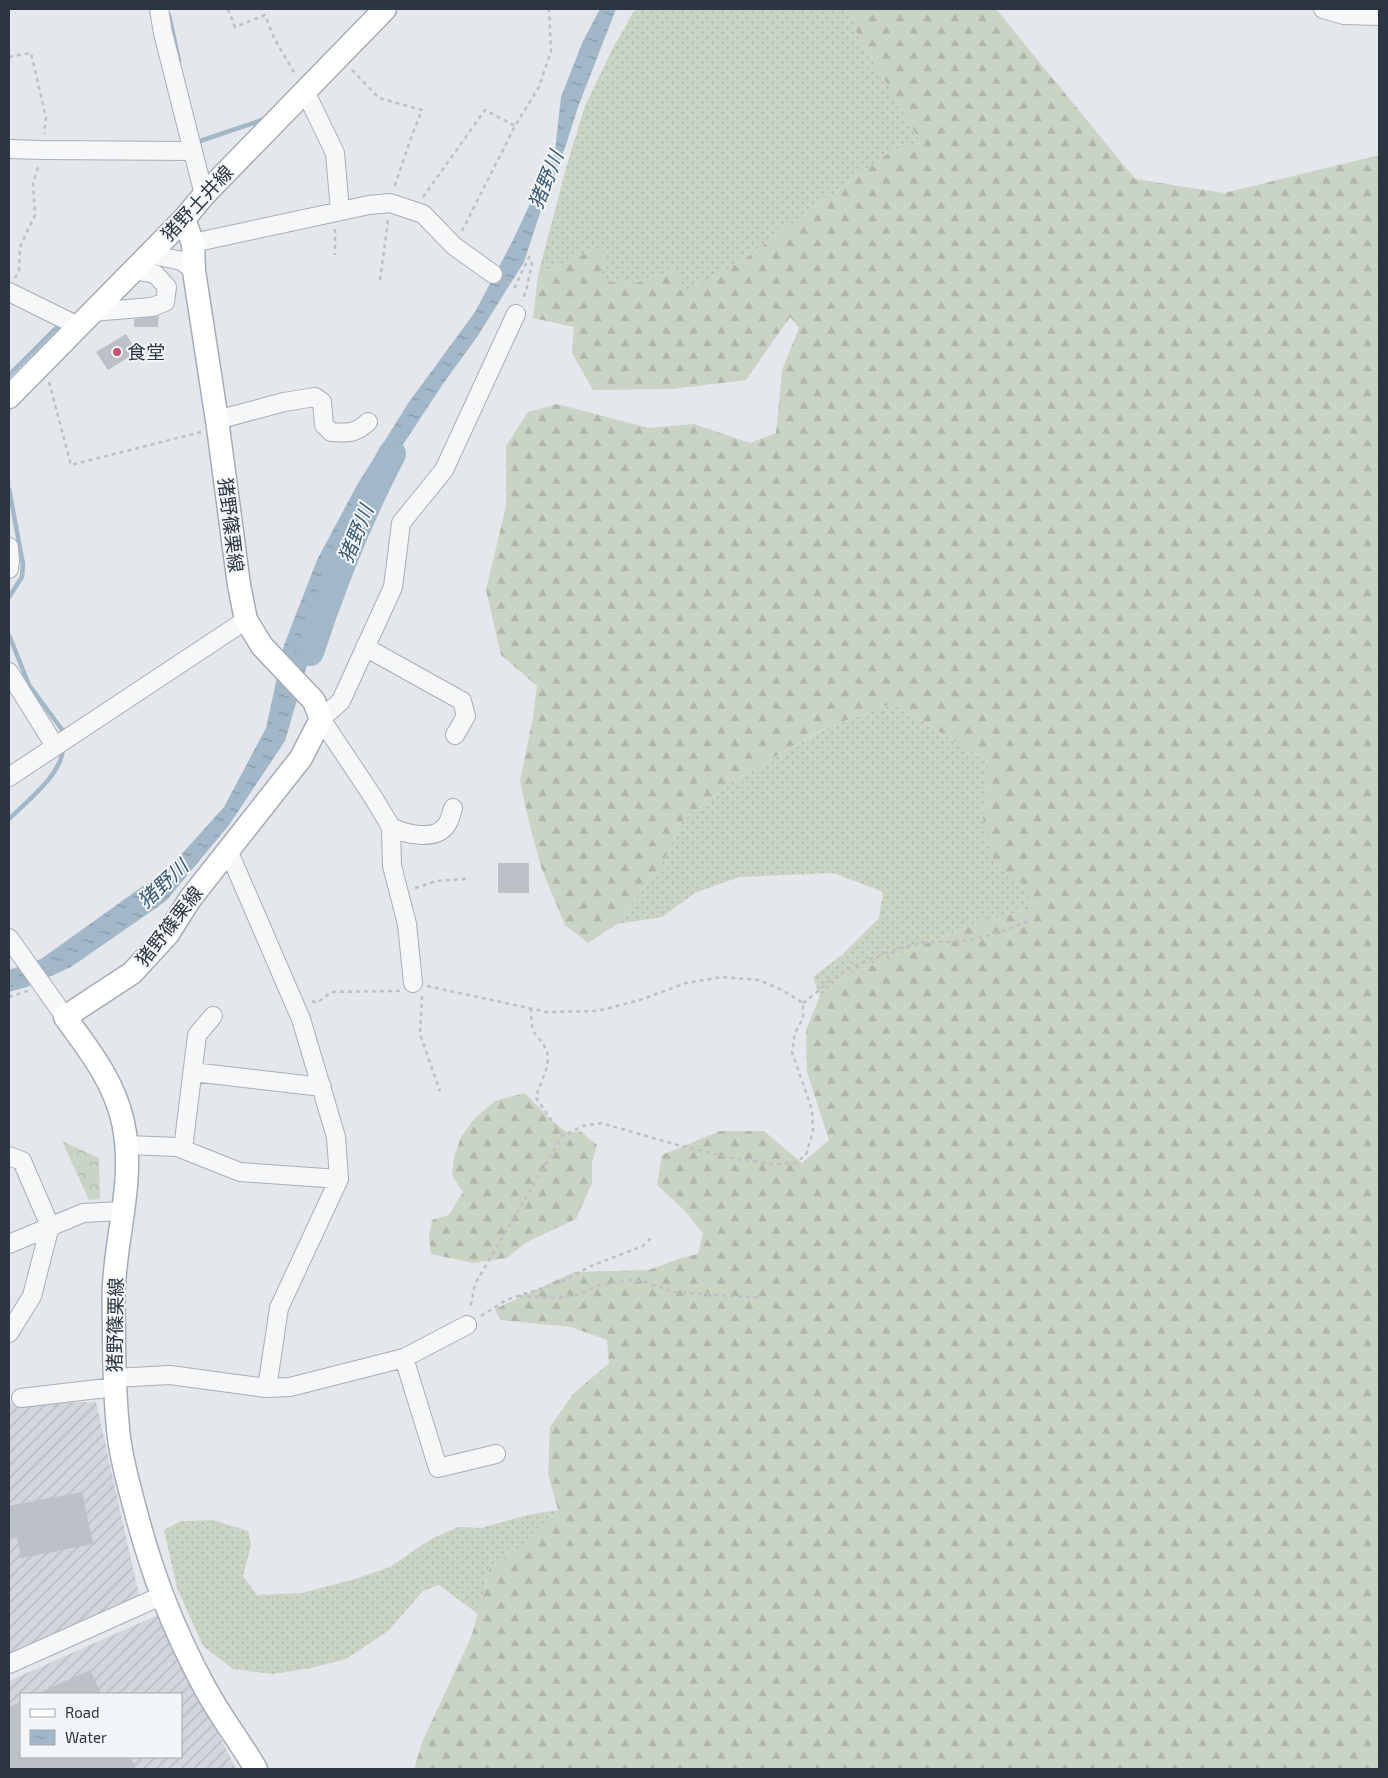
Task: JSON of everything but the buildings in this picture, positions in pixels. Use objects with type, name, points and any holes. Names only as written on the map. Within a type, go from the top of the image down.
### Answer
[{"type":"main road","name":"猪野土井線","points":[[9,397],[184,219],[204,195],[385,9]]},
{"type":"main road","name":"猪野篠栗線","points":[[184,219],[193,244],[194,271],[218,424],[239,585],[246,620],[262,646],[317,710],[301,758],[190,899],[168,934],[132,972],[65,1017],[99,1064],[109,1082],[123,1120],[127,1145],[128,1179],[114,1285],[114,1382],[119,1440],[128,1485],[142,1538],[161,1596],[174,1627],[206,1690],[256,1769]]},
{"type":"street","points":[[160,9],[163,33],[204,195]]},
{"type":"street","points":[[1323,9],[1344,15],[1379,16]]},
{"type":"street","points":[[305,91],[335,153],[337,212]]},
{"type":"street","points":[[9,148],[193,151]]},
{"type":"street","points":[[193,244],[369,205],[390,203],[423,214],[454,246],[493,274]]},
{"type":"street","points":[[149,254],[182,261],[194,271]]},
{"type":"street","points":[[11,285],[85,319],[152,307],[164,302],[167,287],[155,274],[133,270]]},
{"type":"street","points":[[413,983],[407,924],[392,866],[391,827],[374,797],[317,710],[341,701],[393,587],[401,523],[444,470],[516,314]]},
{"type":"street","points":[[218,424],[284,402],[315,397],[322,402],[324,425],[331,432],[353,432],[359,430],[368,422]]},
{"type":"street","points":[[9,547],[9,568]]},
{"type":"street","points":[[9,777],[246,620]]},
{"type":"street","points":[[365,647],[462,701],[466,716],[455,735]]},
{"type":"street","points":[[9,672],[56,746]]},
{"type":"street","points":[[391,827],[402,832],[432,834],[445,828],[450,820],[453,808]]},
{"type":"street","points":[[228,850],[291,995],[322,1086],[336,1137],[339,1179],[279,1308],[266,1388]]},
{"type":"street","points":[[13,944],[65,1017]]},
{"type":"street","points":[[183,1149],[197,1035],[213,1016]]},
{"type":"street","points":[[193,1072],[322,1086]]},
{"type":"street","points":[[127,1145],[177,1147],[240,1172],[339,1179]]},
{"type":"street","points":[[9,1156],[22,1161],[50,1226],[32,1296],[9,1333]]},
{"type":"street","points":[[9,1244],[83,1213],[123,1211]]},
{"type":"street","points":[[20,1398],[170,1374],[266,1388],[290,1387],[404,1358],[467,1325]]},
{"type":"street","points":[[404,1358],[438,1468],[496,1454]]},
{"type":"street","points":[[9,1664],[161,1596]]},
{"type":"path","points":[[228,9],[235,27],[265,15],[274,38],[305,91]]},
{"type":"path","points":[[454,246],[515,126],[539,86],[551,51],[548,9]]},
{"type":"path","points":[[9,56],[31,52],[46,118],[42,150],[34,183],[35,215],[20,247],[19,271],[11,285]]},
{"type":"path","points":[[338,56],[379,98],[422,110],[410,138],[390,203],[380,280]]},
{"type":"path","points":[[413,211],[485,110],[515,126]]},
{"type":"path","points":[[335,255],[337,212]]},
{"type":"path","points":[[515,287],[529,257],[532,264],[526,291],[516,314]]},
{"type":"path","points":[[44,361],[71,465],[218,424]]},
{"type":"path","points":[[399,894],[436,881],[466,879]]},
{"type":"path","points":[[802,1004],[832,979],[851,968],[895,950],[918,943],[962,941],[984,937],[1002,932],[1030,920]]},
{"type":"path","points":[[291,995],[317,1003],[331,992],[400,992],[413,983],[547,1012],[597,1011],[640,1000],[686,983],[722,977],[759,980],[784,991],[802,1004]]},
{"type":"path","points":[[413,983],[422,993],[420,1034],[440,1091]]},
{"type":"path","points":[[467,1325],[475,1284],[562,1136],[583,1126],[601,1123],[736,1159],[773,1164],[795,1163],[806,1155],[813,1131],[812,1110],[792,1052],[795,1033],[803,1018],[802,1004]]},
{"type":"path","points":[[531,1008],[534,1031],[547,1052],[547,1068],[536,1098],[562,1136]]},
{"type":"path","points":[[467,1325],[506,1300],[561,1282],[592,1266],[642,1246],[651,1238]]},
{"type":"path","points":[[519,1296],[556,1298],[578,1295],[596,1286],[632,1280],[646,1282],[673,1292],[761,1298]]},
{"type":"shaded area","points":[[96,1402],[139,1595],[9,1653],[9,1404]]},
{"type":"shaded area","points":[[158,1615],[236,1769],[9,1769],[9,1681]]},
{"type":"green space","points":[[635,9],[851,9],[855,29],[921,143],[890,152],[740,262],[687,292],[673,270],[635,283],[599,281],[595,249],[538,275],[566,168],[585,106],[612,50]]},
{"type":"green space","points":[[851,9],[996,9],[1135,179],[1224,193],[1379,155],[1379,1769],[414,1769],[423,1740],[472,1635],[490,1566],[521,1547],[558,1510],[548,1474],[550,1427],[574,1393],[609,1363],[607,1340],[571,1327],[500,1320],[495,1309],[574,1272],[649,1270],[698,1254],[703,1233],[684,1210],[657,1185],[662,1155],[720,1131],[764,1131],[802,1163],[829,1140],[807,1072],[806,1030],[820,996],[847,975],[968,927],[1024,910],[1032,891],[994,864],[983,819],[989,762],[892,703],[821,730],[732,782],[682,821],[664,860],[617,924],[588,943],[565,925],[541,867],[520,781],[533,717],[537,686],[501,655],[486,590],[506,506],[506,446],[528,412],[557,404],[649,428],[694,424],[750,443],[776,433],[782,370],[799,328],[790,317],[746,380],[672,389],[593,390],[572,353],[574,327],[533,318],[538,275],[595,249],[606,254],[600,281],[635,283],[673,270],[687,291],[740,262],[890,152],[921,143],[855,29]]},
{"type":"green space","points":[[892,703],[989,762],[983,819],[1033,891],[1024,910],[968,927],[847,975],[820,996],[813,977],[843,954],[879,918],[883,892],[834,873],[739,877],[695,893],[662,917],[617,924],[664,860],[682,821],[732,782],[822,730]]},
{"type":"green space","points":[[525,1093],[552,1121],[568,1133],[580,1131],[597,1145],[592,1163],[592,1183],[576,1219],[527,1242],[507,1258],[473,1263],[431,1254],[429,1237],[432,1220],[449,1215],[463,1192],[452,1175],[454,1157],[461,1137],[474,1119],[495,1101]]},
{"type":"green space","points":[[62,1141],[99,1158],[100,1199],[89,1200]]},
{"type":"green space","points":[[558,1510],[521,1547],[490,1566],[478,1614],[439,1585],[423,1591],[388,1631],[346,1659],[311,1668],[273,1674],[233,1669],[203,1646],[177,1588],[164,1530],[181,1521],[213,1520],[248,1531],[251,1545],[243,1576],[257,1595],[302,1593],[355,1579],[390,1567],[431,1539],[458,1527],[481,1528],[528,1515]]},
{"type":"water","points":[[600,9],[616,9],[578,107],[524,262],[477,337],[443,384],[375,487],[321,617],[285,741],[229,825],[166,901],[71,967],[27,987],[9,992],[9,970],[41,959],[171,866],[224,807],[266,728],[284,645],[317,560],[357,485],[409,402],[475,312],[512,242],[555,151],[561,97],[583,41]]},
{"type":"waterway","points":[[169,15],[179,61]]},
{"type":"waterway","points":[[194,143],[265,119]]},
{"type":"waterway","points":[[9,375],[62,324]]},
{"type":"waterway","name":"猪野川","points":[[310,652],[347,552],[368,502],[392,454]]},
{"type":"waterway","points":[[9,489],[23,564],[22,577],[9,597]]},
{"type":"waterway","points":[[9,635],[29,685],[63,731],[63,736]]},
{"type":"waterway","points":[[9,819],[51,776],[58,766],[63,746]]},
{"type":"place","name":"食堂","points":[[117,352]]}]
